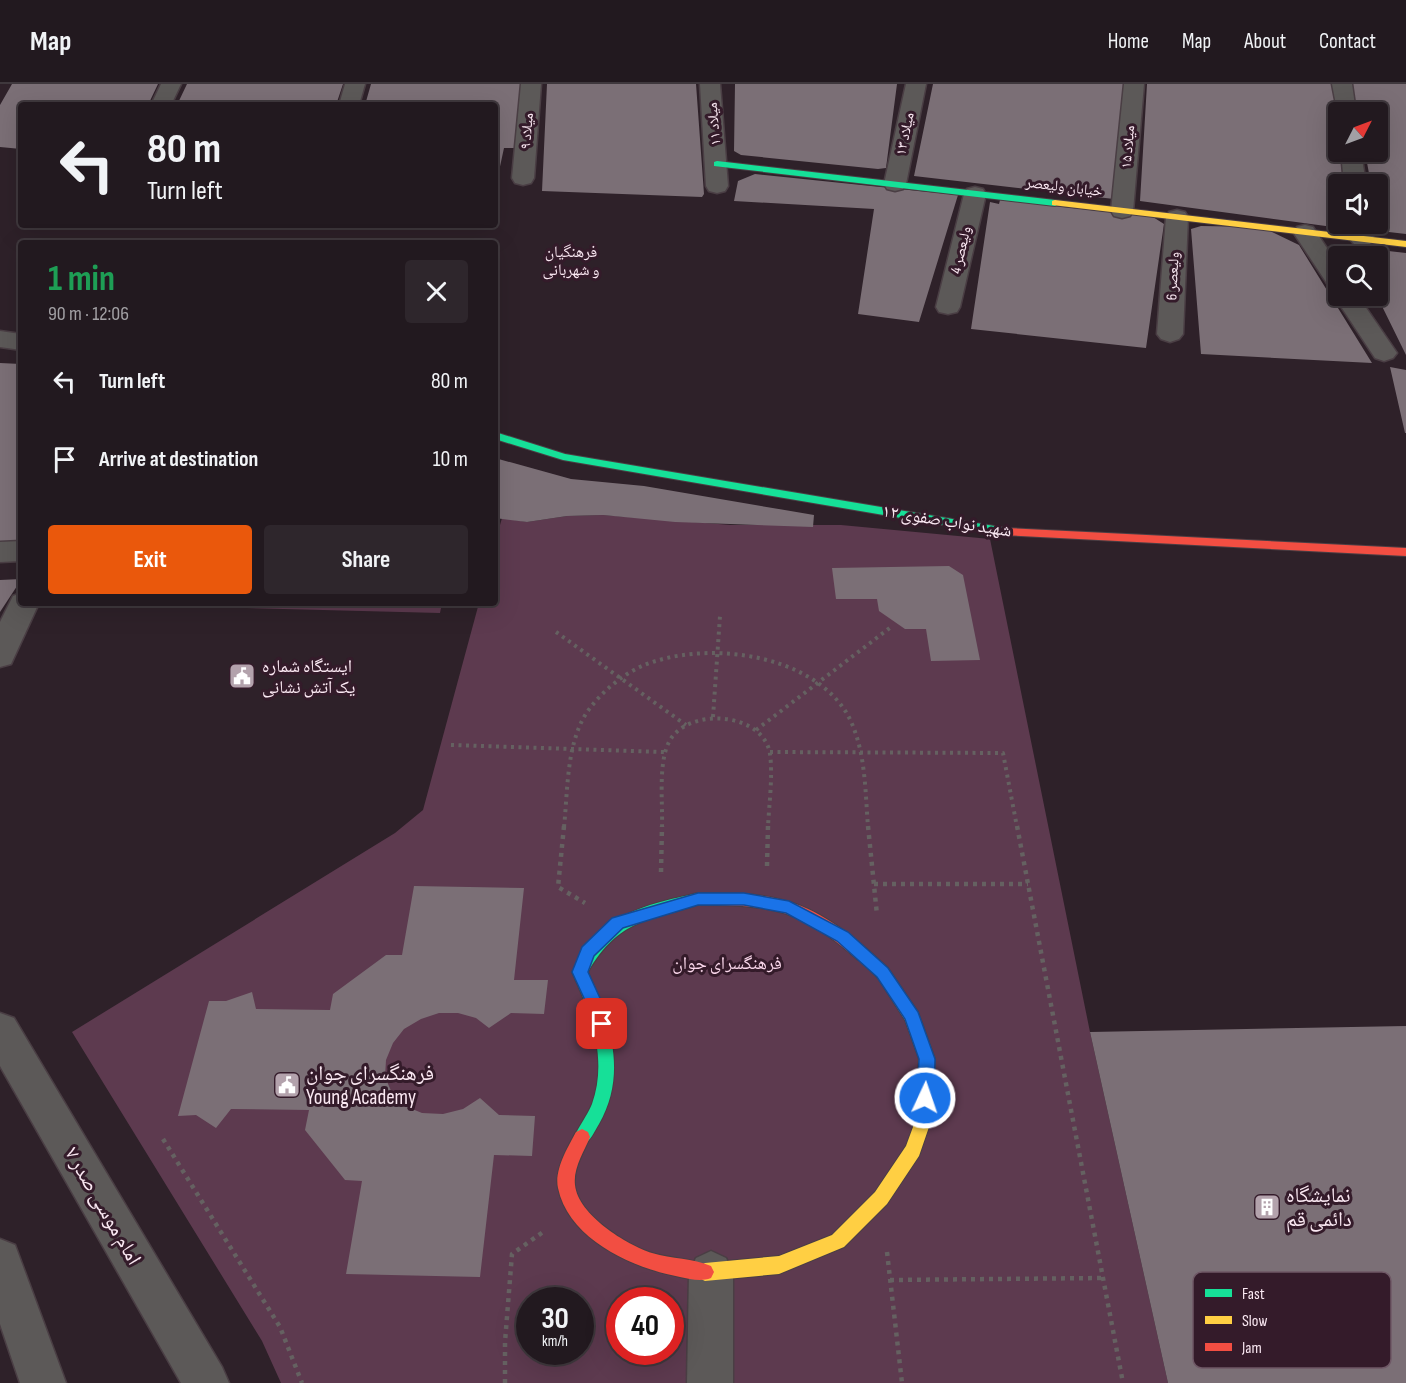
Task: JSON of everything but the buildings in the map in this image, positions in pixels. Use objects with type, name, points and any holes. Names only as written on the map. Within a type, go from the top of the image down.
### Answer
[{"type":"street","points":[[162,102],[171,84]]},
{"type":"street","points":[[350,102],[355,84]]},
{"type":"street","name":"میلاد ۹","points":[[523,178],[531,84]]},
{"type":"street","name":"میلاد ۱۱","points":[[710,84],[717,186]]},
{"type":"street","name":"میلاد ۱۳","points":[[895,184],[916,84]]},
{"type":"street","name":"میلاد ۱۵","points":[[1122,211],[1134,84]]},
{"type":"street","points":[[1342,84],[1345,102]]},
{"type":"street","name":"خیابان ولیعصر","points":[[717,164],[1305,232],[1328,232]]},
{"type":"street","name":"ولیعصر 4","points":[[948,308],[975,194]]},
{"type":"street","name":"ولیعصر 6","points":[[1170,334],[1177,217]]},
{"type":"street","points":[[1305,232],[1328,268]]},
{"type":"street","name":"خیابان ولیعصر","points":[[1371,234],[1406,244]]},
{"type":"street","points":[[1353,306],[1384,353]]},
{"type":"street","points":[[0,339],[18,342]]},
{"type":"street","name":"شهید نواب صفوی ۱۲","points":[[498,436],[563,457],[1008,532],[1406,552]]},
{"type":"street","points":[[0,552],[18,551]]},
{"type":"street","points":[[0,656],[23,606]]},
{"type":"street","points":[[698,899],[744,899],[789,907],[843,937],[883,973],[912,1017],[927,1059],[921,1127],[913,1149],[881,1198],[838,1241],[779,1265],[711,1273],[661,1266],[623,1251],[597,1232],[577,1210],[566,1185],[571,1161],[600,1104],[607,1071],[606,1040],[597,1009],[580,972],[588,952],[618,923],[661,908],[698,899]]},
{"type":"street","name":"امام موسی صدر ۷","points":[[0,1030],[206,1383]]},
{"type":"street","points":[[0,1260],[43,1383]]},
{"type":"street","points":[[710,1383],[711,1273]]},
{"type":"path","points":[[713,717],[720,615]]},
{"type":"path","points":[[756,730],[891,627]]},
{"type":"path","points":[[556,632],[686,724]]},
{"type":"path","points":[[618,923],[558,887],[573,749],[579,726],[590,707],[606,690],[621,678],[647,665],[671,657],[718,652],[752,656],[778,663],[817,684],[841,706],[853,726],[861,752],[883,973]]},
{"type":"path","points":[[661,908],[664,752],[667,742],[686,724],[713,717],[744,723],[756,730],[765,740],[770,752],[766,903]]},
{"type":"path","points":[[450,745],[664,752]]},
{"type":"path","points":[[770,752],[1003,753],[1123,1383]]},
{"type":"path","points":[[874,884],[1028,884]]},
{"type":"path","points":[[163,1139],[280,1327],[302,1383]]},
{"type":"path","points":[[881,1198],[902,1383]]},
{"type":"path","points":[[505,1383],[505,1342],[512,1254],[577,1210]]},
{"type":"path","points":[[890,1280],[1103,1278]]},
{"type":"green space","name":"فرهنگسرای جوان","points":[[603,515],[731,525],[841,525],[990,539],[1090,1032],[1168,1383],[281,1383],[262,1341],[72,1032],[395,833],[423,810],[478,606],[498,606],[498,532],[502,518],[527,522],[567,516]]},
{"type":"green space","points":[[170,606],[441,606],[440,613]]},
{"type":"traffic: fast","points":[[717,164],[1055,203]]},
{"type":"traffic: fast","points":[[498,436],[563,457],[1006,532]]},
{"type":"traffic: fast","points":[[582,1137],[600,1104],[607,1069],[604,1036],[594,1004],[580,972],[602,939],[615,928],[644,913],[698,899]]},
{"type":"traffic: slow","points":[[1055,203],[1406,244]]},
{"type":"traffic: slow","points":[[705,1272],[779,1265],[838,1241],[881,1198],[913,1150],[921,1127],[927,1059],[912,1017],[883,973],[863,955]]},
{"type":"traffic: jam","points":[[1006,532],[1406,552]]},
{"type":"traffic: jam","points":[[698,899],[756,900],[790,907],[828,928],[863,955]]},
{"type":"traffic: jam","points":[[582,1137],[569,1167],[566,1185],[570,1198],[583,1217],[609,1241],[623,1250],[653,1262],[705,1272]]},
{"type":"place","name":"ایستگاه شماره یک آتش نشانی","points":[[242,676]]},
{"type":"place","name":"فرهنگسرای جوان Young Academy","points":[[287,1085]]},
{"type":"place","name":"نمایشگاه دائمی قم","points":[[1267,1207]]},
{"type":"district","name":"فرهنگیان و شهربانی","points":[[571,261]]},
{"type":"route","points":[[602,1024],[580,972],[588,952],[618,923],[661,908],[698,899],[744,899],[789,907],[843,937],[883,973],[912,1017],[927,1059],[925,1098]]}]
